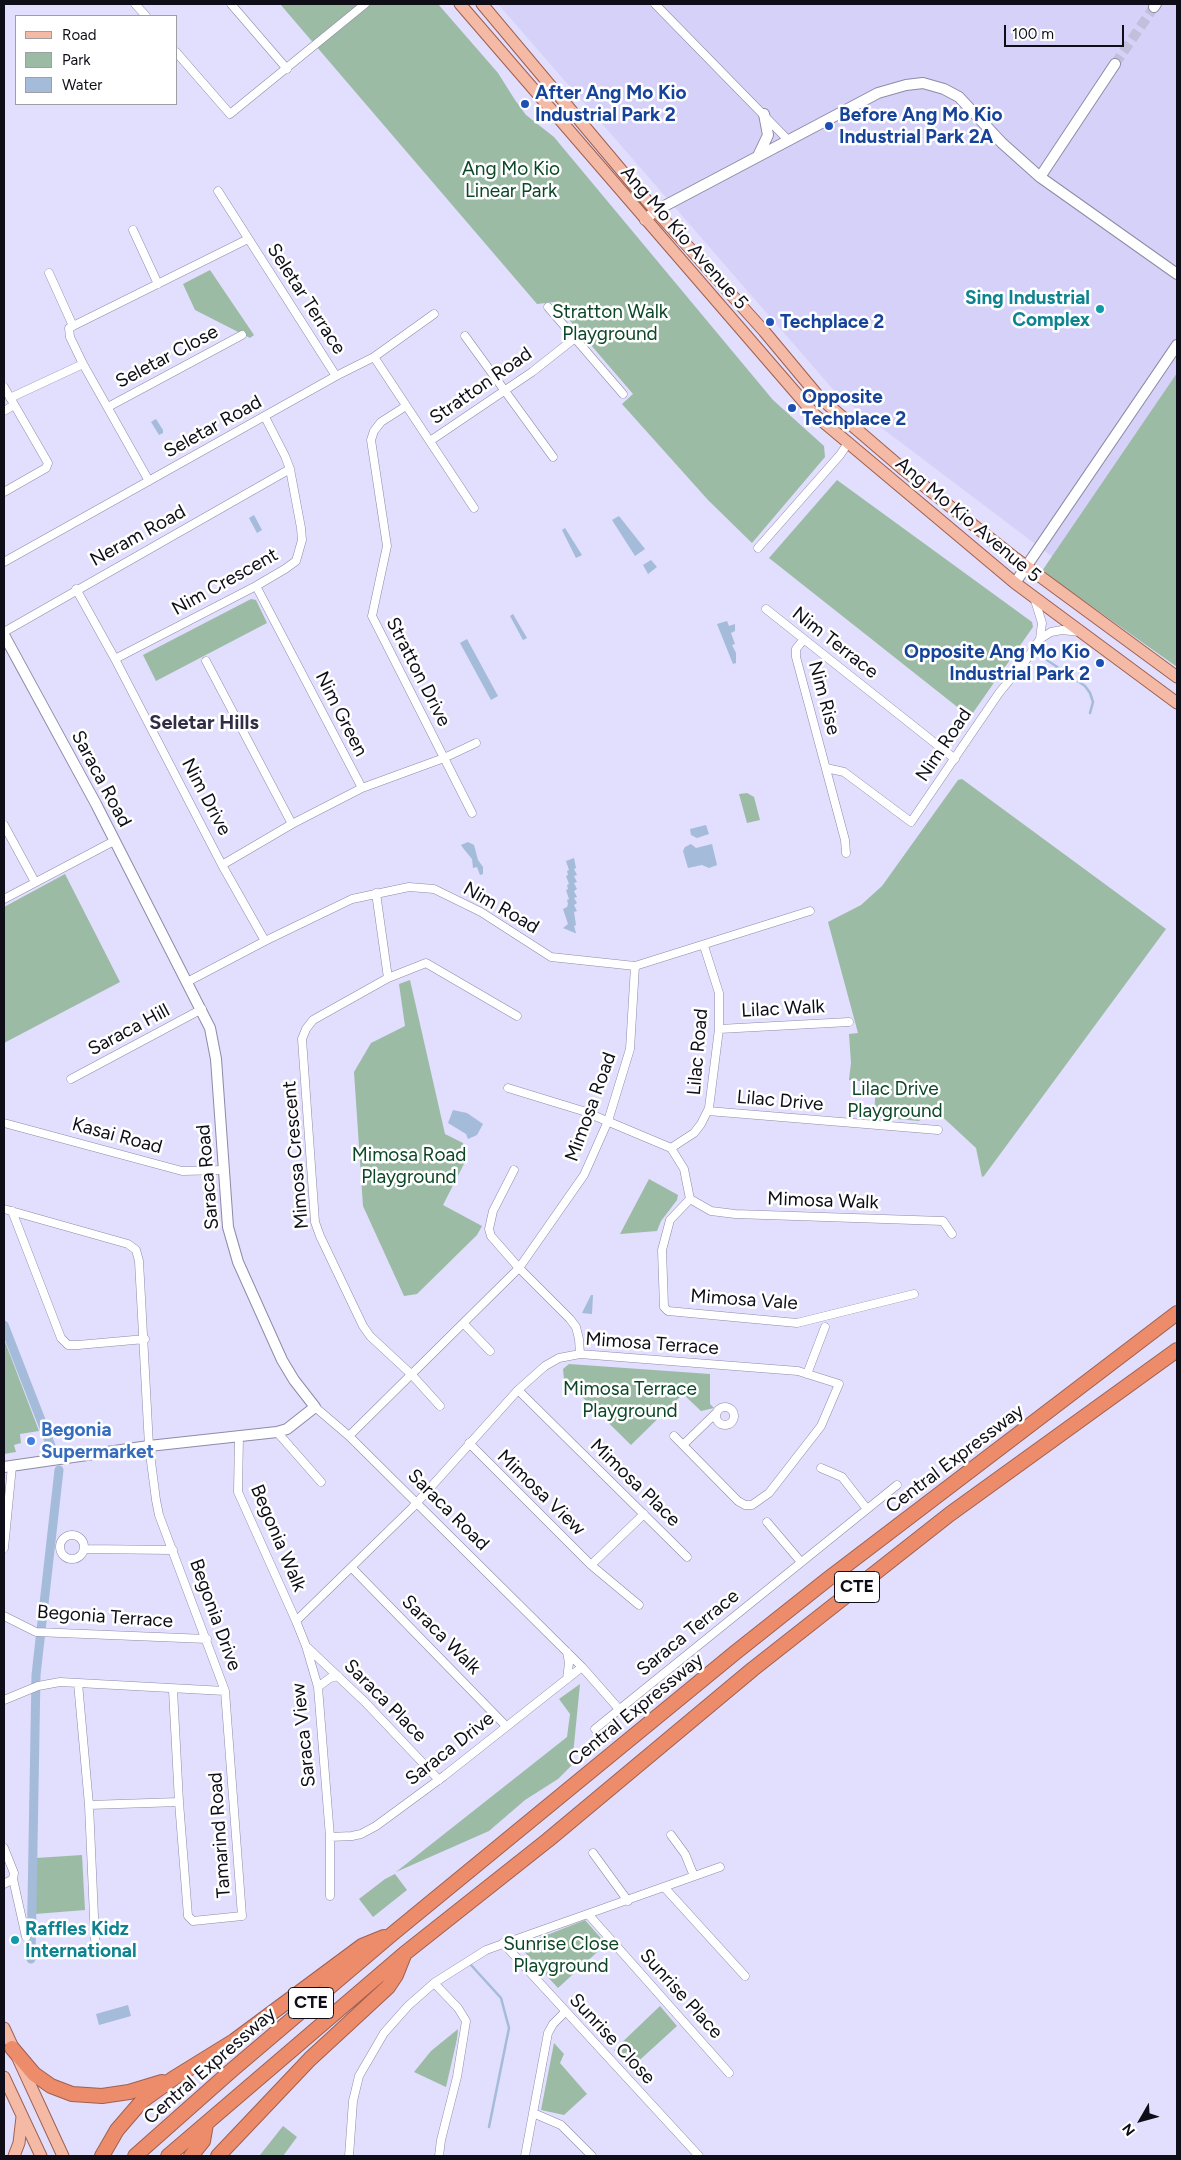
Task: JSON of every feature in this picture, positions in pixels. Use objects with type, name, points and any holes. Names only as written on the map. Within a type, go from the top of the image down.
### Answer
[{"type":"highway","name":"Central Expressway","points":[[135,2156],[232,2070],[391,1935],[828,1579],[1177,1313]]},
{"type":"highway","name":"CTE","points":[[168,2156],[404,1954],[548,1840],[753,1670],[950,1514],[1177,1350]]},
{"type":"highway","points":[[102,2156],[117,2130],[142,2101],[234,2040],[362,1946],[391,1935]]},
{"type":"highway","points":[[218,2156],[310,2059],[388,1986],[396,1975],[404,1954]]},
{"type":"highway","points":[[12,2048],[34,2074],[51,2086],[72,2094],[102,2096],[129,2092],[174,2078]]},
{"type":"highway","points":[[191,2156],[203,2141],[206,2124]]},
{"type":"main road","name":"Ang Mo Kio Avenue 5","points":[[460,4],[810,410],[1015,583],[1177,703]]},
{"type":"main road","points":[[469,15],[474,4]]},
{"type":"main road","name":"Ang Mo Kio Avenue 5","points":[[482,4],[655,211],[764,331],[819,397],[904,470],[1026,567],[1177,677]]},
{"type":"main road","points":[[4,2028],[63,2156]]},
{"type":"main road","points":[[4,2077],[41,2156]]},
{"type":"main road","points":[[14,2156],[19,2143],[22,2117]]},
{"type":"street","points":[[135,4],[145,15]]},
{"type":"street","points":[[231,4],[287,69]]},
{"type":"street","points":[[178,54],[230,114],[365,4]]},
{"type":"street","points":[[655,4],[764,114],[788,141]]},
{"type":"street","points":[[1040,177],[1115,64]]},
{"type":"street","points":[[645,220],[655,211],[878,93],[906,85],[923,83],[944,88],[959,97],[1002,143],[1040,177],[1177,274]]},
{"type":"street","points":[[758,156],[768,134],[764,114]]},
{"type":"street","name":"Seletar Terrace","points":[[218,191],[336,376]]},
{"type":"street","points":[[133,230],[158,284]]},
{"type":"street","name":"Seletar Terrace","points":[[73,326],[248,238]]},
{"type":"street","points":[[4,410],[12,402],[83,364],[69,332],[69,328],[73,326],[49,273]]},
{"type":"street","points":[[548,307],[623,394]]},
{"type":"street","name":"Seletar Road","points":[[4,562],[266,417],[336,376],[374,357],[434,314]]},
{"type":"street","name":"Seletar Close","points":[[108,407],[242,335]]},
{"type":"street","points":[[465,336],[553,456]]},
{"type":"street","name":"Stratton Road","points":[[430,441],[532,372],[574,338]]},
{"type":"street","points":[[1015,583],[1177,345]]},
{"type":"street","name":"Stratton Road","points":[[374,357],[474,508]]},
{"type":"street","name":"Seletar Close","points":[[83,364],[149,481]]},
{"type":"street","points":[[4,387],[48,463],[46,468],[4,492]]},
{"type":"street","name":"Stratton Drive","points":[[406,406],[381,422],[374,431],[371,440],[387,546],[372,616],[472,813]]},
{"type":"street","name":"Nim Crescent","points":[[115,659],[256,586],[289,567],[296,560],[300,551],[301,528],[290,470],[286,456],[266,417]]},
{"type":"street","points":[[758,548],[848,443]]},
{"type":"street","name":"Neram Road","points":[[4,633],[76,589],[290,470]]},
{"type":"street","name":"Nim Green","points":[[256,586],[362,788]]},
{"type":"street","name":"Nim Drive","points":[[76,589],[264,941]]},
{"type":"street","points":[[1034,597],[1042,623],[1040,639]]},
{"type":"street","name":"Nim Terrace","points":[[766,609],[955,759]]},
{"type":"street","points":[[1040,639],[1051,632],[1062,630],[1080,632]]},
{"type":"street","name":"Saraca Road","points":[[4,633],[96,804],[210,1028],[216,1059],[228,1228],[238,1262],[282,1360],[294,1380],[315,1407],[349,1436],[567,1652],[619,1709]]},
{"type":"street","name":"Nim Rise","points":[[804,639],[796,649],[796,658],[846,840],[846,853]]},
{"type":"street","name":"Nim Road","points":[[826,768],[844,772],[911,822],[999,693],[1026,660],[1040,639]]},
{"type":"street","points":[[206,661],[292,824]]},
{"type":"street","points":[[222,865],[292,824],[362,788],[444,758],[476,743]]},
{"type":"street","points":[[4,825],[35,882]]},
{"type":"street","points":[[4,899],[114,841]]},
{"type":"street","name":"Nim Road","points":[[187,982],[264,941],[352,899],[409,887],[434,889],[481,912],[551,957],[635,966],[810,912]]},
{"type":"street","points":[[376,893],[388,978]]},
{"type":"street","name":"Lilac Road","points":[[671,1148],[694,1133],[708,1111],[720,1029],[719,993],[704,946]]},
{"type":"street","name":"Mimosa Crescent","points":[[412,1375],[370,1336],[363,1326],[315,1222],[302,1039],[306,1029],[313,1020],[388,978],[427,963],[516,1016]]},
{"type":"street","name":"Mimosa Road","points":[[349,1436],[519,1268],[584,1175],[608,1121],[630,1049],[635,966]]},
{"type":"street","name":"Saraca Hill","points":[[71,1079],[202,1010]]},
{"type":"street","name":"Lilac Walk","points":[[720,1029],[849,1022]]},
{"type":"street","points":[[508,1088],[583,1111],[671,1148],[684,1169],[690,1199]]},
{"type":"street","name":"Lilac Drive","points":[[708,1111],[938,1130]]},
{"type":"street","name":"Kasai Road","points":[[4,1122],[182,1170],[224,1170]]},
{"type":"street","points":[[514,1170],[493,1211],[489,1229],[495,1242],[570,1319],[579,1339],[580,1354]]},
{"type":"street","name":"Mimosa Walk","points":[[690,1199],[711,1211],[735,1214],[942,1221],[952,1234]]},
{"type":"street","name":"Mimosa Vale","points":[[690,1199],[672,1216],[668,1223],[662,1250],[664,1307],[668,1311],[797,1323],[914,1294]]},
{"type":"street","name":"Begonia Drive","points":[[4,1209],[128,1244],[136,1250],[139,1261],[145,1339],[149,1446],[159,1515],[225,1691]]},
{"type":"street","points":[[12,1211],[60,1338],[68,1344],[78,1346],[145,1339]]},
{"type":"street","points":[[464,1324],[490,1351]]},
{"type":"street","points":[[807,1374],[825,1327]]},
{"type":"street","name":"Mimosa Terrace","points":[[416,1504],[518,1390],[553,1361],[568,1356],[580,1354],[798,1371],[839,1384],[821,1426],[769,1493],[758,1503],[746,1505],[738,1501],[683,1445]]},
{"type":"street","points":[[412,1375],[440,1406]]},
{"type":"street","name":"Mimosa Place","points":[[518,1390],[687,1557]]},
{"type":"street","points":[[4,1548],[8,1466],[149,1446],[277,1432],[287,1429],[315,1407]]},
{"type":"street","points":[[674,1436],[683,1445],[717,1412]]},
{"type":"street","points":[[277,1432],[321,1482]]},
{"type":"street","name":"Begonia Walk","points":[[239,1436],[238,1492],[296,1621]]},
{"type":"street","name":"Mimosa View","points":[[469,1443],[591,1565],[639,1605]]},
{"type":"street","points":[[821,1468],[842,1477],[868,1509]]},
{"type":"street","name":"Saraca Terrace","points":[[595,1729],[897,1485]]},
{"type":"street","points":[[296,1621],[416,1504]]},
{"type":"street","points":[[591,1565],[644,1514]]},
{"type":"street","points":[[767,1522],[801,1562]]},
{"type":"street","name":"Begonia Drive","points":[[84,1548],[173,1550]]},
{"type":"street","name":"Saraca Walk","points":[[352,1568],[482,1699],[506,1726]]},
{"type":"street","name":"Begonia Terrace","points":[[4,1616],[40,1632],[207,1639]]},
{"type":"street","name":"Saraca View","points":[[296,1621],[306,1646],[318,1687],[330,1837],[330,1896]]},
{"type":"street","name":"Saraca Place","points":[[306,1646],[365,1702],[439,1780]]},
{"type":"street","points":[[567,1652],[569,1663],[567,1679]]},
{"type":"street","name":"Saraca Drive","points":[[330,1837],[352,1836],[368,1830],[439,1780],[582,1667]]},
{"type":"street","points":[[318,1687],[338,1676]]},
{"type":"street","points":[[4,1700],[38,1686],[60,1682],[173,1690],[225,1691]]},
{"type":"street","points":[[78,1683],[88,1805],[95,1939]]},
{"type":"street","name":"Tamarind Road","points":[[173,1690],[178,1802],[189,1919],[200,1921],[242,1916],[225,1691]]},
{"type":"street","name":"Tamarind Road","points":[[88,1805],[178,1802]]},
{"type":"street","points":[[671,1834],[685,1854],[694,1876]]},
{"type":"street","points":[[4,1848],[14,1874],[13,1879],[26,1937]]},
{"type":"street","points":[[593,1853],[628,1901]]},
{"type":"street","points":[[349,2156],[353,2101],[359,2076],[384,2033],[408,2006],[434,1983],[466,1961],[503,1943],[628,1901],[720,1867]]},
{"type":"street","points":[[4,1884],[13,1879]]},
{"type":"street","points":[[664,1887],[745,1976]]},
{"type":"street","name":"Sunrise Place","points":[[588,1914],[729,2073]]},
{"type":"street","name":"Sunrise Close","points":[[503,1943],[699,2156]]},
{"type":"street","points":[[434,1983],[458,2008],[466,2021],[458,2077],[441,2140],[439,2156]]},
{"type":"street","points":[[525,2156],[548,2033],[553,2024],[565,2012]]},
{"type":"street","points":[[533,2113],[560,2125],[592,2156]]},
{"type":"shaded area","points":[[498,4],[1177,4],[1177,651],[838,395]]},
{"type":"green space","points":[[280,4],[438,4],[498,73],[526,115],[554,137],[773,400],[824,446],[825,457],[752,543],[708,500],[622,404],[633,394],[554,302],[537,304]]},
{"type":"green space","points":[[210,270],[254,335],[250,338],[195,310],[183,284]]},
{"type":"green space","points":[[1177,373],[1177,667],[1042,571]]},
{"type":"green space","points":[[837,480],[1032,622],[1033,627],[970,717],[769,558]]},
{"type":"green space","points":[[251,599],[256,600],[267,623],[156,681],[143,655]]},
{"type":"green space","name":"Lilac Drive Playground","points":[[962,779],[1166,929],[982,1177],[976,1148],[935,1110],[927,1110],[926,1115],[919,1121],[874,1117],[876,1083],[849,1080],[851,1063],[849,1034],[858,1033],[828,922],[861,905],[882,886],[958,780]]},
{"type":"green space","points":[[747,793],[754,797],[760,820],[747,823],[739,794]]},
{"type":"green space","points":[[65,874],[120,982],[4,1043],[4,907]]},
{"type":"green space","name":"Mimosa Road Playground","points":[[410,980],[445,1134],[463,1143],[467,1158],[443,1205],[482,1226],[477,1235],[417,1294],[404,1296],[363,1206],[354,1072],[371,1043],[405,1026],[399,984]]},
{"type":"green space","points":[[649,1179],[678,1195],[677,1200],[661,1221],[657,1231],[620,1234]]},
{"type":"green space","points":[[4,1339],[39,1431],[20,1434],[21,1443],[14,1445],[16,1452],[4,1454]]},
{"type":"green space","name":"Mimosa Terrace Playground","points":[[569,1364],[710,1374],[710,1404],[714,1408],[701,1411],[683,1394],[631,1445],[564,1379],[563,1369]]},
{"type":"green space","points":[[580,1684],[572,1765],[558,1779],[525,1800],[489,1831],[396,1872],[567,1737],[570,1714],[559,1699]]},
{"type":"green space","points":[[82,1855],[85,1910],[35,1914],[36,1858]]},
{"type":"green space","points":[[395,1874],[407,1890],[373,1917],[359,1899],[385,1879]]},
{"type":"green space","name":"Sunrise Close Playground","points":[[585,1920],[606,1944],[558,1988],[519,1946]]},
{"type":"green space","points":[[660,2006],[677,2026],[631,2068],[614,2050]]},
{"type":"green space","points":[[458,2029],[446,2087],[414,2072],[431,2051]]},
{"type":"green space","points":[[554,2043],[564,2054],[560,2063],[587,2094],[564,2115],[541,2110]]},
{"type":"green space","points":[[283,2126],[297,2137],[283,2156],[260,2155]]},
{"type":"water","points":[[156,419],[163,430],[163,433],[159,435],[151,422]]},
{"type":"water","points":[[254,515],[262,530],[257,533],[249,518]]},
{"type":"water","points":[[619,516],[645,549],[635,556],[612,520]]},
{"type":"water","points":[[565,528],[582,555],[576,558],[562,530]]},
{"type":"water","points":[[651,560],[657,567],[648,574],[643,565]]},
{"type":"water","points":[[513,614],[527,638],[523,640],[510,616]]},
{"type":"water","points":[[727,621],[729,626],[735,624],[735,631],[731,633],[735,644],[732,645],[736,653],[736,663],[733,664],[717,624]]},
{"type":"water","points":[[467,639],[498,696],[491,700],[460,643]]},
{"type":"water","points":[[706,825],[709,834],[697,838],[691,835],[690,829]]},
{"type":"water","points":[[468,842],[474,845],[478,860],[483,867],[483,874],[480,875],[477,867],[473,868],[472,859],[461,845]]},
{"type":"water","points":[[691,844],[696,848],[712,844],[717,865],[709,868],[702,865],[688,868],[683,851],[685,847]]},
{"type":"water","points":[[574,858],[576,868],[574,869],[577,875],[574,876],[577,882],[574,883],[577,889],[574,891],[577,897],[574,898],[577,903],[574,905],[577,911],[574,912],[576,933],[563,928],[568,924],[563,909],[567,907],[567,900],[569,899],[566,890],[569,884],[566,876],[569,870],[566,861]]},
{"type":"water","points":[[453,1110],[467,1113],[483,1124],[477,1135],[468,1139],[466,1134],[448,1123]]},
{"type":"water","points":[[591,1295],[593,1295],[592,1314],[582,1313]]},
{"type":"water","points":[[128,2005],[131,2016],[99,2025],[96,2014]]},
{"type":"waterway","points":[[1044,658],[1085,686],[1093,702],[1090,713]]},
{"type":"waterway","points":[[4,1325],[51,1446]]},
{"type":"waterway","points":[[31,1959],[36,1675],[59,1470]]},
{"type":"waterway","points":[[471,1965],[501,1998],[509,2028],[489,2127]]},
{"type":"tunnel","points":[[1115,64],[1154,7]]},
{"type":"place","name":"After Ang Mo Kio Industrial Park 2","points":[[525,104]]},
{"type":"place","name":"Before Ang Mo Kio Industrial Park 2A","points":[[829,126]]},
{"type":"place","name":"Sing Industrial Complex","points":[[1100,309]]},
{"type":"place","name":"Techplace 2","points":[[770,322]]},
{"type":"place","name":"Opposite Techplace 2","points":[[792,408]]},
{"type":"place","name":"Opposite Ang Mo Kio Industrial Park 2","points":[[1100,663]]},
{"type":"place","name":"Begonia Supermarket","points":[[31,1441]]},
{"type":"place","name":"Raffles Kidz International","points":[[15,1940]]},
{"type":"district","name":"Seletar Hills","points":[[204,723]]},
{"type":"park label","name":"Ang Mo Kio Linear Park","points":[[511,180]]},
{"type":"park label","name":"Stratton Walk Playground","points":[[610,323]]}]
